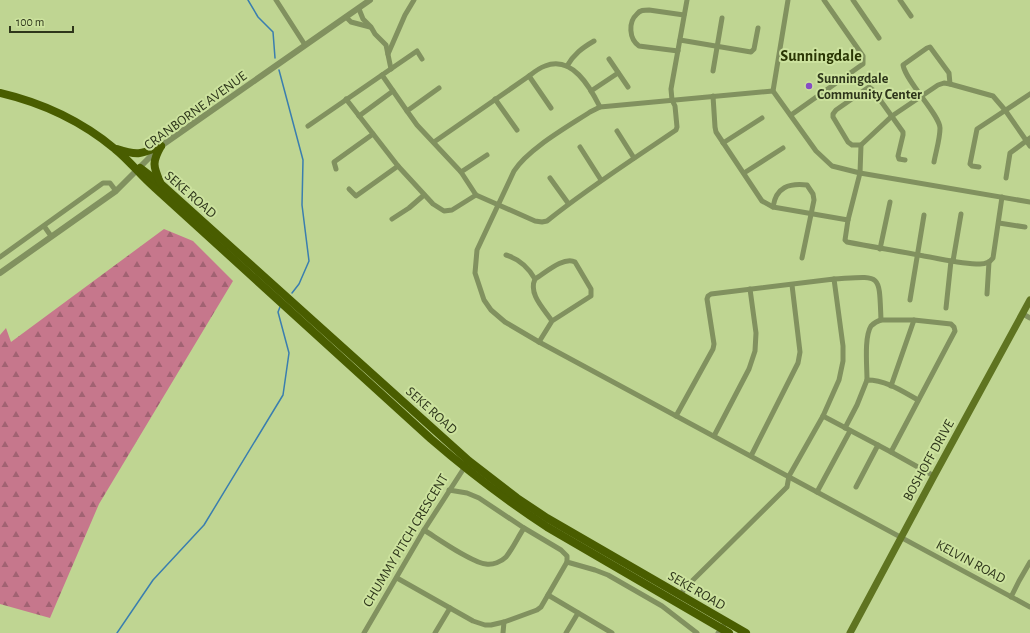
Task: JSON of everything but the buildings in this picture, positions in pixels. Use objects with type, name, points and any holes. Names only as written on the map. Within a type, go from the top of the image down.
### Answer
[{"type":"main road","name":"SEKE ROAD","points":[[0,93],[28,100],[61,113],[92,132],[114,148],[430,439],[547,518],[680,595],[729,633]]},
{"type":"main road","points":[[114,148],[137,154],[143,154],[161,146]]},
{"type":"main road","points":[[161,146],[154,160],[154,167],[161,184]]},
{"type":"main road","name":"SEKE ROAD","points":[[136,168],[161,184],[466,464],[526,513],[547,527],[722,628],[746,633]]},
{"type":"main road","name":"BOSHOFF DRIVE","points":[[850,633],[1030,300]]},
{"type":"street","points":[[276,0],[305,45]]},
{"type":"street","name":"CRANBORNE AVENUE","points":[[0,273],[116,191],[136,168],[161,146],[370,0]]},
{"type":"street","points":[[388,54],[405,15],[414,0]]},
{"type":"street","points":[[382,75],[417,125],[461,172],[476,194],[535,221],[547,221],[568,203],[676,130],[675,106],[672,100],[672,89],[687,0]]},
{"type":"street","points":[[788,0],[773,91],[816,151],[829,164],[860,173],[1030,202]]},
{"type":"street","points":[[791,115],[863,64],[864,56],[824,0]]},
{"type":"street","points":[[853,0],[879,38]]},
{"type":"street","points":[[900,0],[911,16]]},
{"type":"street","points":[[359,9],[363,19],[386,45],[391,69]]},
{"type":"street","points":[[678,51],[639,46],[632,38],[631,28],[636,14],[643,10],[684,15]]},
{"type":"street","points":[[346,17],[351,22],[371,27]]},
{"type":"street","points":[[713,71],[722,18]]},
{"type":"street","points":[[680,40],[751,52],[754,49],[758,28]]},
{"type":"street","points":[[567,66],[572,57],[579,50],[594,41]]},
{"type":"street","points":[[934,162],[940,126],[905,71],[903,64],[927,48],[931,48],[950,73],[950,84]]},
{"type":"street","points":[[308,126],[418,51],[422,59]]},
{"type":"street","points":[[609,59],[628,87]]},
{"type":"street","points":[[434,142],[544,66],[556,64],[567,66],[577,72],[591,91],[600,107],[773,91]]},
{"type":"street","points":[[591,91],[618,73]]},
{"type":"street","points":[[529,76],[551,108]]},
{"type":"street","points":[[1002,197],[993,258],[989,262],[979,264],[952,261],[880,249],[846,241],[845,236],[848,220],[860,173],[861,146],[892,116],[938,85],[944,83],[950,84],[993,96],[1028,139],[1030,146]]},
{"type":"street","points":[[861,146],[852,145],[848,142],[833,117],[833,114],[836,110],[869,87],[873,90],[903,132],[898,158],[905,160]]},
{"type":"street","points":[[407,111],[439,88]]},
{"type":"street","points":[[359,116],[393,90]]},
{"type":"street","points":[[979,167],[972,166],[970,164],[977,129],[1030,94]]},
{"type":"street","points":[[713,96],[715,127],[719,138],[762,201],[773,207],[848,220]]},
{"type":"street","points":[[495,99],[517,130]]},
{"type":"street","points":[[346,100],[398,166],[424,195],[444,211],[457,208],[476,194]]},
{"type":"street","name":"KELVIN ROAD","points":[[600,107],[590,112],[523,160],[514,171],[497,204],[477,250],[475,273],[479,290],[484,300],[496,315],[539,342],[1030,607]]},
{"type":"street","points":[[723,143],[762,118]]},
{"type":"street","points":[[617,131],[634,158]]},
{"type":"street","points":[[336,169],[334,162],[372,134]]},
{"type":"street","points":[[1006,178],[1010,152],[1028,139]]},
{"type":"street","points":[[580,146],[602,180]]},
{"type":"street","points":[[744,173],[783,148]]},
{"type":"street","points":[[461,172],[487,155]]},
{"type":"street","points":[[349,189],[356,196],[398,166]]},
{"type":"street","points":[[550,178],[568,203]]},
{"type":"street","points":[[0,257],[103,183],[110,183],[116,191]]},
{"type":"street","points":[[773,207],[774,198],[787,186],[793,184],[805,184],[809,188],[814,197],[802,258]]},
{"type":"street","points":[[392,218],[409,208],[424,195]]},
{"type":"street","points":[[880,249],[890,202]]},
{"type":"street","points":[[946,308],[960,214]]},
{"type":"street","points":[[910,300],[924,215]]},
{"type":"street","points":[[999,223],[1025,227]]},
{"type":"street","points":[[44,226],[51,236]]},
{"type":"street","points":[[506,255],[516,258],[535,279],[533,289],[534,295],[552,321]]},
{"type":"street","points":[[535,279],[564,261],[572,260],[575,262],[591,290],[591,296],[589,298],[552,321],[539,342]]},
{"type":"street","points":[[987,294],[989,262]]},
{"type":"street","points":[[676,416],[713,348],[714,344],[707,299],[711,294],[834,279],[868,277],[874,279],[879,286],[881,320]]},
{"type":"street","points":[[680,595],[687,586],[786,487],[789,476],[823,416],[839,380],[843,361],[842,332],[834,279]]},
{"type":"street","points":[[751,456],[794,373],[799,358],[792,285]]},
{"type":"street","points":[[714,436],[749,369],[755,351],[756,333],[750,289]]},
{"type":"street","points":[[1023,314],[1030,318]]},
{"type":"street","points":[[818,492],[847,429],[867,380],[867,344],[870,328],[876,322],[881,320],[914,320],[951,324],[955,331],[891,452]]},
{"type":"street","points":[[890,386],[914,320]]},
{"type":"street","points":[[867,380],[879,381],[918,400]]},
{"type":"street","points":[[823,416],[934,476]]},
{"type":"street","points":[[856,487],[878,446]]},
{"type":"street","name":"CHUMMY PITCH CRESCENT","points":[[364,633],[424,530],[466,464]]},
{"type":"street","points":[[397,578],[479,624],[491,625],[504,622],[537,610],[541,607],[567,562],[566,556],[562,550],[524,528],[473,494],[449,490]]},
{"type":"street","points":[[424,530],[476,561],[492,564],[499,562],[506,557],[524,528]]},
{"type":"street","points":[[567,562],[595,570],[608,576],[662,606],[697,633]]},
{"type":"street","points":[[1011,597],[1030,562]]},
{"type":"street","points":[[548,595],[612,633]]},
{"type":"street","points":[[435,633],[450,608]]},
{"type":"street","points":[[566,633],[578,613]]},
{"type":"street","points":[[503,633],[504,622]]},
{"type":"green space","points":[[164,229],[193,241],[233,281],[99,504],[50,618],[0,604],[0,335],[6,328],[11,342]]},
{"type":"waterway","points":[[248,0],[258,17],[273,32],[275,58]]},
{"type":"waterway","points":[[279,70],[303,160],[302,205],[309,261],[299,284],[292,293]]},
{"type":"waterway","points":[[117,633],[153,580],[204,525],[283,395],[289,353],[278,312],[280,307]]},
{"type":"place","name":"Sunningdale Community Center","points":[[809,86]]},
{"type":"district","name":"Sunningdale","points":[[821,55]]}]
